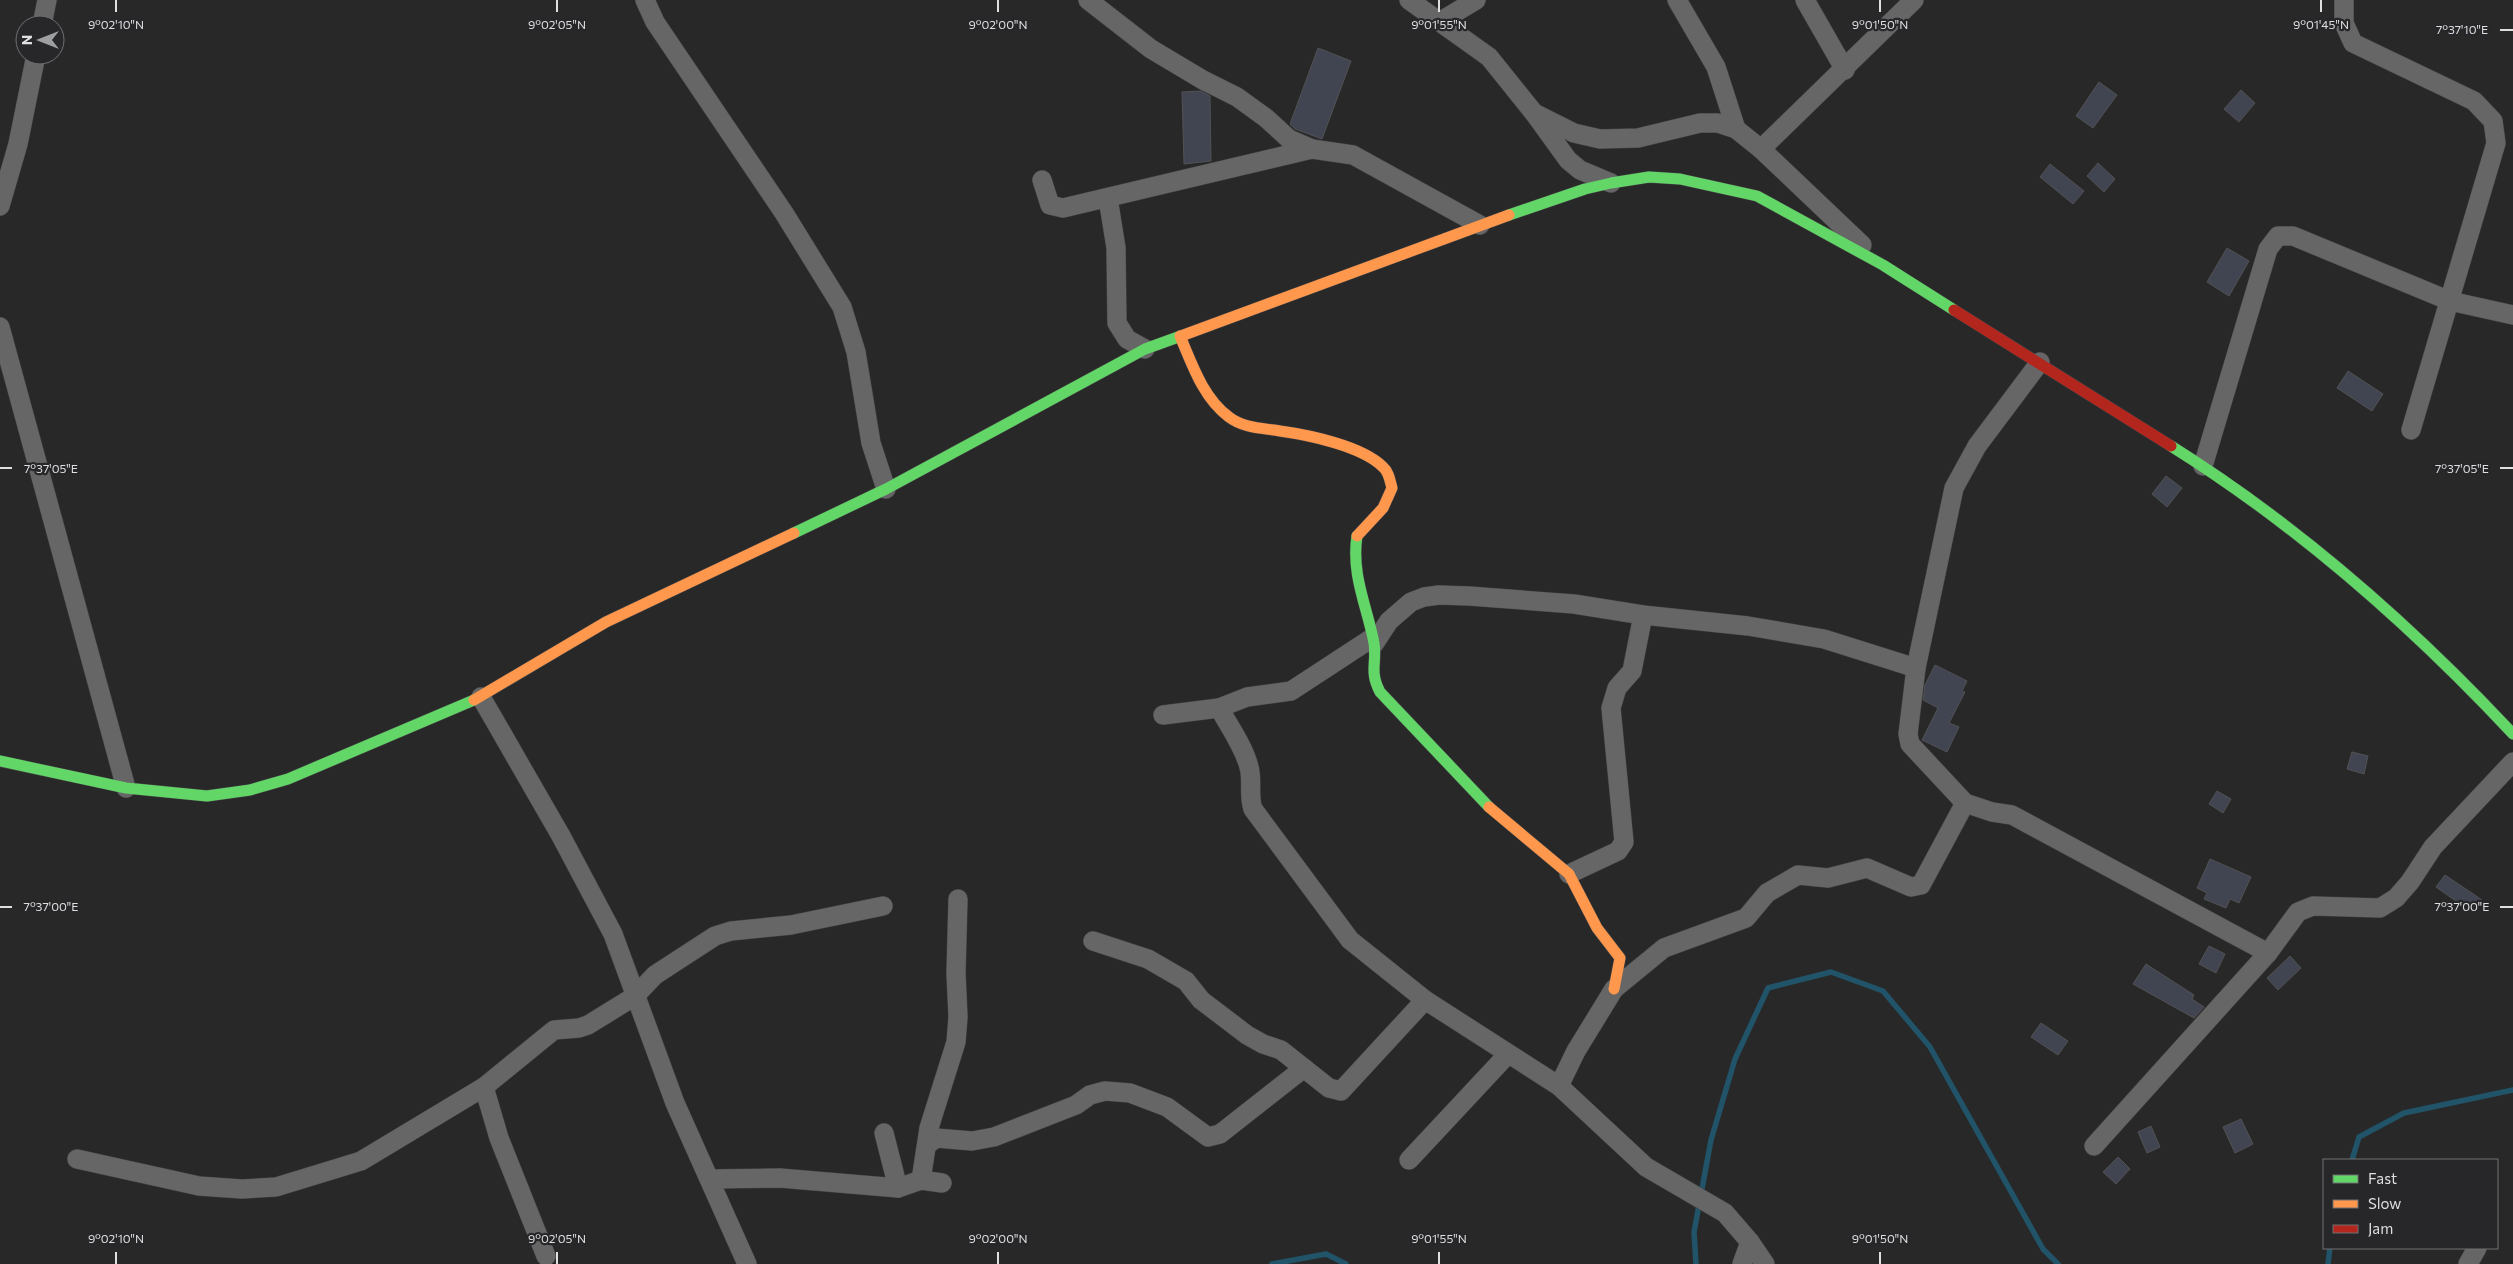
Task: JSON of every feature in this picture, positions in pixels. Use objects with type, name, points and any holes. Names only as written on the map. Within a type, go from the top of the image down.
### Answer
[{"type":"street","points":[[44,15],[48,0]]},
{"type":"street","points":[[645,0],[654,22],[784,213],[842,307],[856,352],[871,443],[886,490]]},
{"type":"street","points":[[1088,0],[1151,49],[1202,80],[1236,97],[1266,118],[1289,138],[1312,149],[1353,155],[1480,225]]},
{"type":"street","points":[[1409,0],[1489,57],[1534,113],[1568,160],[1580,170],[1610,183]]},
{"type":"street","points":[[1441,21],[1476,0]]},
{"type":"street","points":[[1677,0],[1716,67],[1736,129]]},
{"type":"street","points":[[1805,0],[1844,70]]},
{"type":"street","points":[[1761,149],[1914,0]]},
{"type":"street","points":[[2342,1],[2344,23],[2354,42],[2474,101],[2493,120],[2496,143],[2411,430]]},
{"type":"street","points":[[0,206],[18,144],[34,65]]},
{"type":"street","points":[[1534,113],[1574,132],[1600,139],[1638,138],[1700,123],[1718,123],[1736,129],[1761,149],[1883,265]]},
{"type":"street","points":[[1042,180],[1050,205],[1056,208],[1108,198],[1312,149]]},
{"type":"street","points":[[0,761],[126,788],[207,796],[250,790],[288,779],[481,696],[606,622],[886,490],[1145,349],[1480,225],[1610,183],[1649,177],[1680,179],[1757,196],[1883,265],[2203,466],[2300,535],[2394,617],[2485,704],[2513,734]]},
{"type":"street","points":[[1108,198],[1116,248],[1117,323],[1127,339],[1145,349]]},
{"type":"street","points":[[2203,466],[2268,249],[2278,236],[2294,236],[2450,301],[2513,315]]},
{"type":"street","points":[[0,327],[126,788]]},
{"type":"street","points":[[1180,336],[1202,386],[1213,401],[1230,417],[1251,427],[1288,432],[1364,454],[1384,468],[1392,488],[1383,508],[1357,535],[1354,555],[1363,606],[1373,641],[1373,678],[1389,704],[1490,808],[1569,874],[1597,928],[1620,958],[1614,989]]},
{"type":"street","points":[[2040,362],[1977,446],[1954,488],[1916,668],[1908,734],[1910,744],[1965,803],[1992,812],[2012,815],[2268,954]]},
{"type":"street","points":[[1163,715],[1219,708],[1247,697],[1291,690],[1373,641],[1389,621],[1411,602],[1424,597],[1439,595],[1574,604],[1643,615],[1748,626],[1824,639],[1916,668]]},
{"type":"street","points":[[1363,606],[1389,621]]},
{"type":"street","points":[[1569,874],[1618,852],[1624,842],[1611,708],[1617,688],[1632,671],[1643,615]]},
{"type":"street","points":[[481,696],[561,836],[613,934],[675,1103],[711,1179],[747,1264]]},
{"type":"street","points":[[1219,708],[1249,764],[1252,777],[1250,802],[1253,809],[1350,940],[1425,1000],[1559,1086],[1646,1167],[1725,1213],[1750,1242],[1765,1264]]},
{"type":"street","points":[[2094,1146],[2268,954],[2298,912],[2313,906],[2380,908],[2396,898],[2410,882],[2434,847],[2513,762]]},
{"type":"street","points":[[1559,1086],[1576,1051],[1614,989],[1664,948],[1701,936],[1724,924],[1746,918],[1767,892],[1798,875],[1828,878],[1867,868],[1911,887],[1921,885],[1965,803]]},
{"type":"street","points":[[921,1180],[928,1128],[956,1042],[958,1017],[956,973],[958,899]]},
{"type":"street","points":[[77,1159],[199,1186],[242,1189],[276,1187],[361,1162],[484,1087],[554,1030],[579,1028],[588,1025],[636,996],[656,975],[714,936],[731,931],[791,925],[883,906]]},
{"type":"street","points":[[1093,941],[1148,959],[1186,981],[1201,1000],[1247,1035],[1263,1044],[1281,1050],[1329,1088],[1341,1091],[1425,1000]]},
{"type":"street","points":[[1409,1160],[1508,1054]]},
{"type":"street","points":[[927,1145],[936,1138],[972,1141],[994,1137],[1076,1105],[1090,1095],[1105,1091],[1130,1093],[1167,1106],[1208,1137],[1220,1134],[1304,1068]]},
{"type":"street","points":[[484,1087],[499,1138],[546,1256]]},
{"type":"street","points":[[884,1133],[898,1188]]},
{"type":"street","points":[[711,1179],[780,1178],[898,1188],[921,1180],[942,1183]]},
{"type":"street","points":[[1742,1264],[1750,1242]]},
{"type":"street","points":[[2468,1264],[2476,1249]]},
{"type":"building","points":[[1318,48],[1351,61],[1322,139],[1295,129],[1290,124]]},
{"type":"building","points":[[2099,82],[2117,95],[2093,128],[2076,116]]},
{"type":"building","points":[[2241,90],[2255,103],[2239,122],[2224,109]]},
{"type":"building","points":[[1201,91],[1210,96],[1211,161],[1184,164],[1182,92]]},
{"type":"building","points":[[2098,163],[2115,179],[2104,192],[2087,176]]},
{"type":"building","points":[[2050,164],[2084,191],[2073,204],[2040,177]]},
{"type":"building","points":[[2227,248],[2249,261],[2229,296],[2207,282]]},
{"type":"building","points":[[2348,371],[2383,394],[2372,411],[2337,388]]},
{"type":"building","points":[[2166,476],[2182,488],[2167,507],[2152,494]]},
{"type":"building","points":[[1935,665],[1967,681],[1962,691],[1965,692],[1949,723],[1959,727],[1947,752],[1922,740],[1938,708],[1923,700],[1925,685]]},
{"type":"building","points":[[2352,752],[2368,756],[2364,774],[2347,769]]},
{"type":"building","points":[[2217,791],[2231,799],[2223,813],[2209,804]]},
{"type":"building","points":[[2210,859],[2251,877],[2239,903],[2230,899],[2226,908],[2204,899],[2207,893],[2197,888]]},
{"type":"building","points":[[2445,875],[2482,900],[2473,913],[2436,887]]},
{"type":"building","points":[[2209,946],[2225,954],[2216,973],[2199,964]]},
{"type":"building","points":[[2290,956],[2301,968],[2278,990],[2267,978]]},
{"type":"building","points":[[2146,964],[2194,995],[2192,999],[2204,1007],[2194,1018],[2133,984]]},
{"type":"building","points":[[2041,1023],[2068,1041],[2058,1055],[2031,1037]]},
{"type":"building","points":[[2241,1119],[2253,1144],[2235,1153],[2223,1127]]},
{"type":"building","points":[[2151,1126],[2160,1147],[2147,1153],[2138,1132]]},
{"type":"building","points":[[2118,1157],[2130,1169],[2116,1184],[2103,1172]]},
{"type":"waterway","points":[[1696,1264],[1694,1232],[1711,1140],[1735,1059],[1768,988],[1831,972],[1883,991],[1930,1047],[2043,1249],[2058,1264]]},
{"type":"waterway","points":[[2352,1159],[2359,1137],[2404,1113],[2513,1090]]},
{"type":"waterway","points":[[2328,1264],[2330,1249]]},
{"type":"waterway","points":[[1272,1264],[1326,1254],[1346,1264]]},
{"type":"traffic: fast","points":[[1509,215],[1585,189],[1611,183],[1649,177],[1680,179],[1757,196],[1883,265],[1954,310]]},
{"type":"traffic: fast","points":[[794,533],[886,489],[1145,349],[1181,336]]},
{"type":"traffic: fast","points":[[2171,446],[2263,509],[2351,579],[2434,654],[2513,734]]},
{"type":"traffic: fast","points":[[1357,536],[1356,564],[1374,643],[1374,673],[1380,692],[1489,807]]},
{"type":"traffic: fast","points":[[0,761],[126,788],[207,796],[250,790],[288,779],[474,700]]},
{"type":"traffic: slow","points":[[1181,336],[1509,215]]},
{"type":"traffic: slow","points":[[1180,336],[1205,390],[1220,409],[1234,421],[1253,427],[1305,435],[1349,447],[1374,460],[1385,469],[1392,488],[1383,508],[1357,536]]},
{"type":"traffic: slow","points":[[474,700],[606,622],[794,533]]},
{"type":"traffic: slow","points":[[1489,807],[1569,874],[1597,928],[1620,958],[1614,989]]},
{"type":"traffic: jam","points":[[1954,310],[2171,446]]}]
